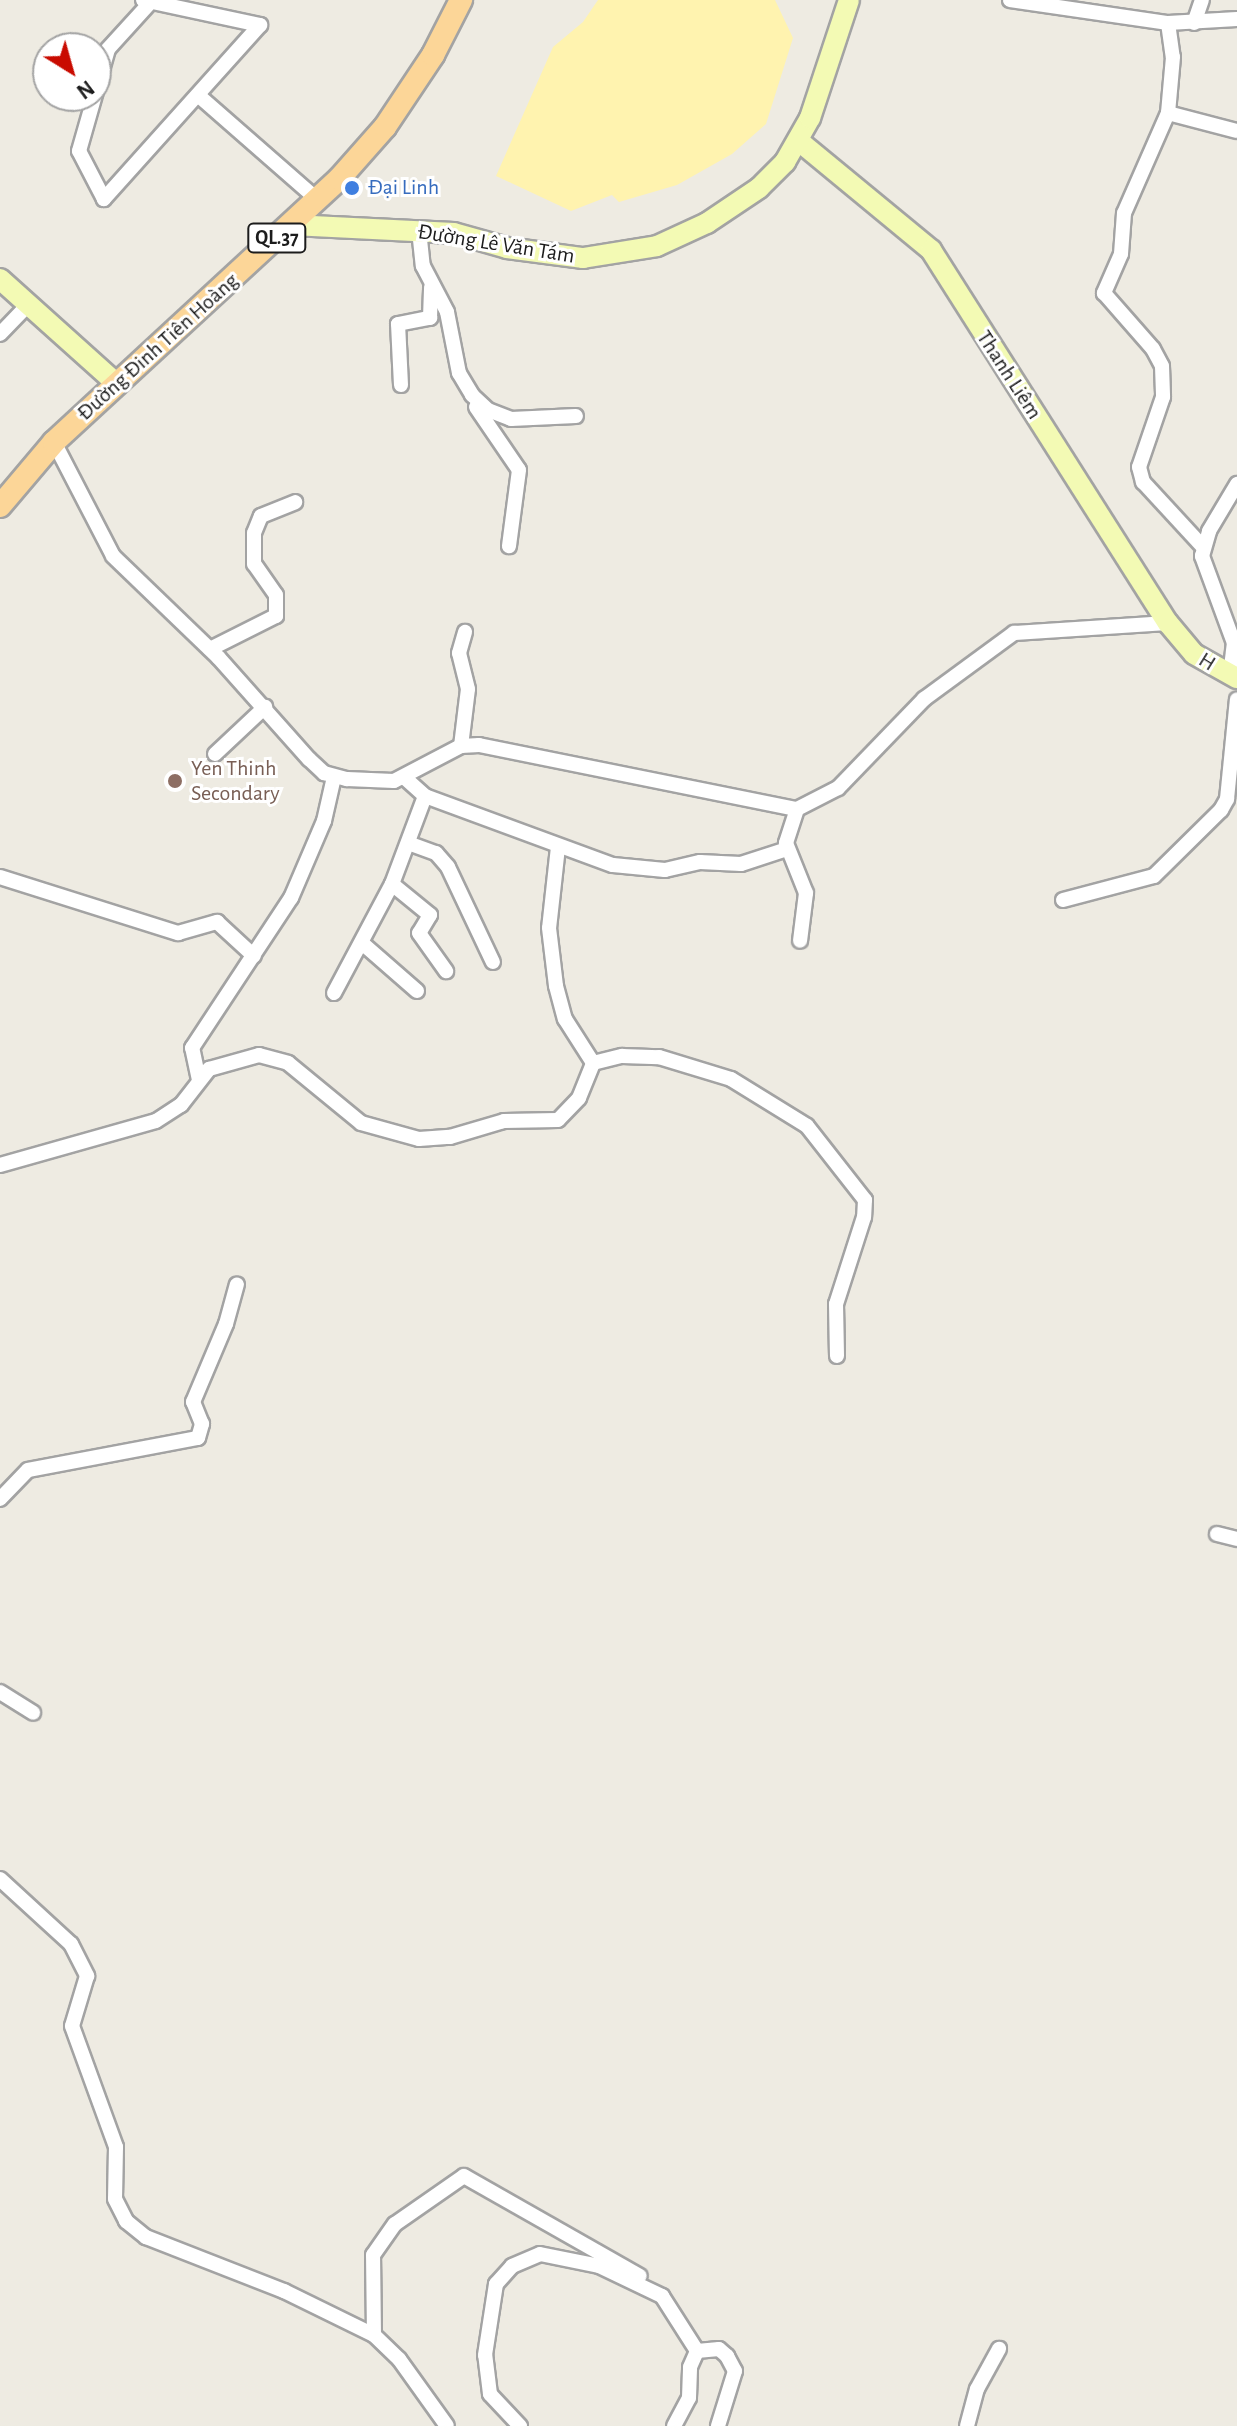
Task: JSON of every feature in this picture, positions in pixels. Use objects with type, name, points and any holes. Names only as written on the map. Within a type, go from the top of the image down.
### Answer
[{"type":"main road","name":"Đường Đinh Tiên Hoàng","points":[[0,506],[54,442],[292,225],[385,127],[433,55],[461,0]]},
{"type":"street","name":"Đường Lê Văn Tám","points":[[292,225],[419,230],[583,258],[657,246],[707,223],[759,188],[800,142],[849,0]]},
{"type":"street","points":[[1010,0],[1168,23],[1237,19]]},
{"type":"street","points":[[1194,23],[1202,0]]},
{"type":"street","points":[[146,3],[260,25],[104,199],[79,151],[108,49],[146,3]]},
{"type":"street","points":[[1168,23],[1173,57],[1168,113],[1124,213],[1121,254],[1104,293],[1153,349],[1162,366],[1163,397],[1139,467],[1143,482],[1203,547]]},
{"type":"street","points":[[199,96],[318,200]]},
{"type":"street","points":[[1168,113],[1237,131]]},
{"type":"street","name":"Thanh Liêm","points":[[800,142],[931,250],[1181,640]]},
{"type":"street","points":[[401,385],[398,324],[430,318],[430,283],[419,230]]},
{"type":"street","points":[[0,279],[117,384]]},
{"type":"street","points":[[430,283],[447,312],[459,373],[519,470],[509,546]]},
{"type":"street","points":[[0,334],[27,306]]},
{"type":"street","points":[[472,395],[488,410],[511,419],[576,416]]},
{"type":"street","points":[[54,442],[113,556],[210,649],[309,759],[334,777],[384,782],[405,778],[461,746],[479,745],[797,809],[838,788],[924,699],[1014,633],[1168,623]]},
{"type":"street","points":[[1234,677],[1234,643],[1206,574],[1203,547],[1237,484]]},
{"type":"street","points":[[210,649],[276,616],[276,595],[254,564],[254,533],[261,516],[295,502]]},
{"type":"street","points":[[461,746],[468,689],[459,653],[465,632]]},
{"type":"street","name":"H","points":[[1181,640],[1208,665],[1234,677]]},
{"type":"street","points":[[1063,900],[1154,876],[1221,810],[1227,799],[1237,699]]},
{"type":"street","points":[[215,754],[265,707]]},
{"type":"street","points":[[199,1080],[192,1048],[295,888],[324,821],[334,777]]},
{"type":"street","points":[[405,778],[425,796],[588,860],[644,870],[700,862],[741,864],[787,849]]},
{"type":"street","points":[[334,993],[392,884],[425,796]]},
{"type":"street","points":[[797,809],[787,849],[806,893],[800,941]]},
{"type":"street","points":[[408,843],[436,853],[448,867],[493,962]]},
{"type":"street","points":[[558,847],[549,928],[556,986],[565,1019],[593,1063]]},
{"type":"street","points":[[0,877],[178,933],[217,922],[254,956]]},
{"type":"street","points":[[392,884],[430,915],[419,936],[446,971]]},
{"type":"street","points":[[362,943],[417,991]]},
{"type":"street","points":[[0,1165],[156,1121],[181,1105],[199,1080],[220,1064],[259,1055],[272,1057],[318,1084],[361,1123],[406,1137],[440,1139],[504,1121],[558,1120],[579,1098],[593,1063]]},
{"type":"street","points":[[593,1063],[639,1055],[700,1067],[750,1089],[821,1138],[866,1203],[836,1304],[837,1356]]},
{"type":"street","points":[[0,1499],[28,1470],[198,1438],[202,1424],[193,1402],[226,1324],[237,1284]]},
{"type":"street","points":[[1217,1534],[1237,1539]]},
{"type":"street","points":[[0,1692],[33,1713]]},
{"type":"street","points":[[0,1879],[71,1944],[87,1976],[72,2026],[116,2147],[115,2199],[126,2221],[146,2237],[284,2291],[374,2335],[399,2359],[447,2426]]},
{"type":"street","points":[[374,2335],[373,2255],[395,2224],[464,2176],[634,2272],[666,2301],[697,2351]]},
{"type":"street","points":[[520,2426],[490,2394],[486,2376],[496,2284],[512,2266],[540,2254],[561,2255],[611,2271],[666,2301]]},
{"type":"street","points":[[697,2351],[719,2349],[735,2371],[718,2426]]},
{"type":"street","points":[[967,2426],[977,2389],[999,2349]]},
{"type":"street","points":[[674,2426],[689,2398],[690,2367],[697,2351]]},
{"type":"sand","points":[[598,0],[775,0],[793,38],[766,124],[732,154],[677,185],[619,202],[612,195],[571,211],[496,176],[553,47],[583,22]]},
{"type":"place","name":"Đại Linh","points":[[352,188]]},
{"type":"place","name":"Yen Thinh Secondary","points":[[175,781]]}]
